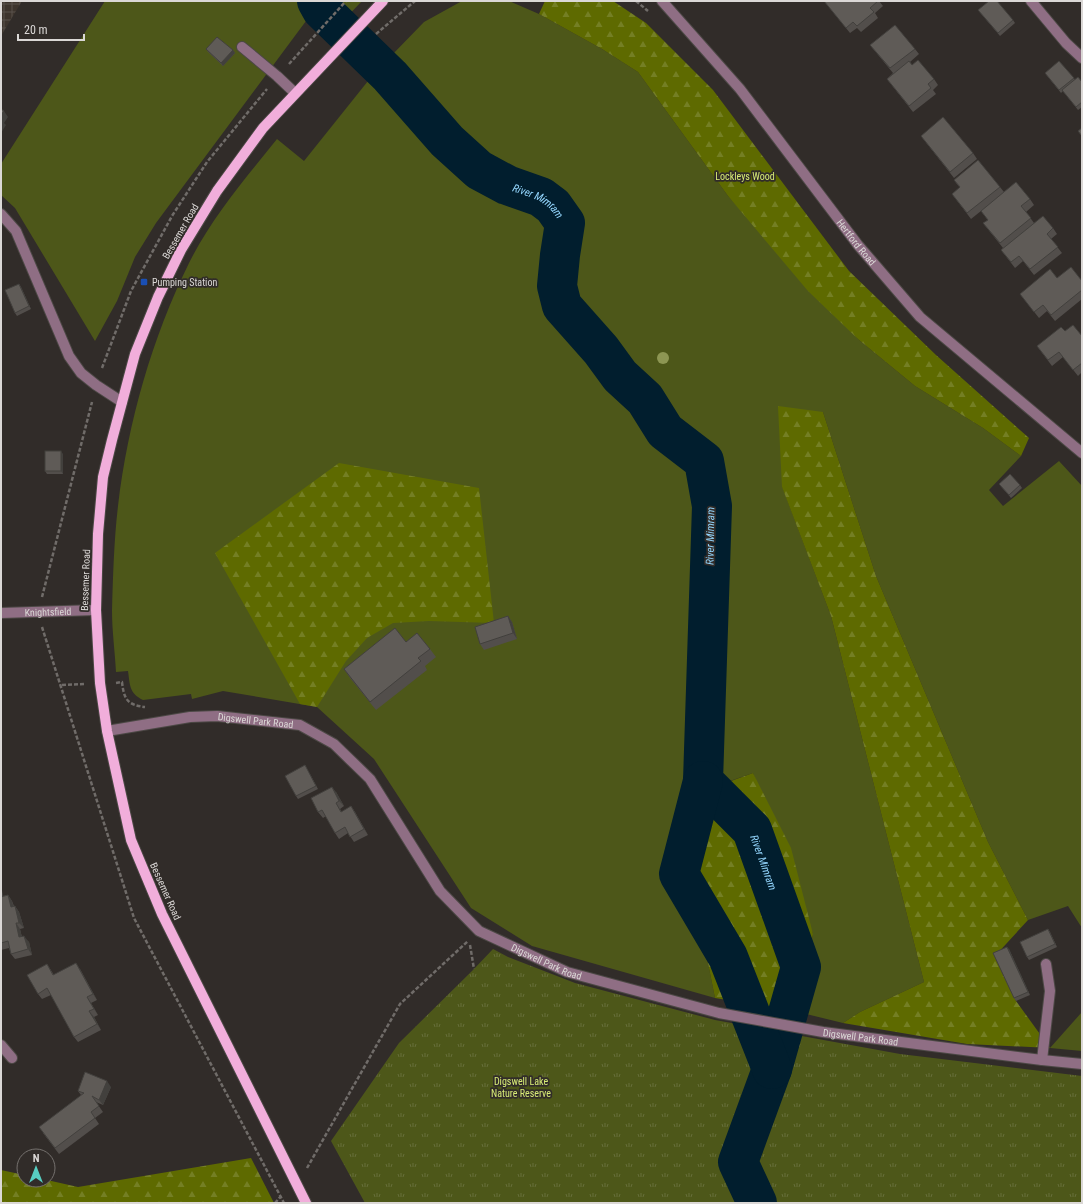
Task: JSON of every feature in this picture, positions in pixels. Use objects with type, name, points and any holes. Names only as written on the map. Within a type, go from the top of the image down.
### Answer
[{"type":"main road","name":"Bessemer Road","points":[[306,1203],[162,914],[131,840],[107,731],[100,683],[96,610],[98,534],[103,477],[135,354],[158,297],[181,250],[217,191],[263,128],[382,3]]},
{"type":"street","name":"Hertford Road","points":[[662,1],[740,89],[858,244],[920,317],[1082,453]]},
{"type":"street","points":[[1031,1],[1066,43],[1082,58]]},
{"type":"street","points":[[242,47],[295,93]]},
{"type":"street","points":[[1,214],[16,231],[69,356],[81,373],[122,402]]},
{"type":"street","name":"Knightsfield","points":[[1,613],[96,610]]},
{"type":"street","name":"Digswell Park Road","points":[[107,731],[190,717],[210,716],[300,725],[334,744],[370,779],[440,891],[479,931],[567,972],[719,1013],[823,1032],[1082,1064]]},
{"type":"street","points":[[1042,1060],[1050,991],[1046,964]]},
{"type":"street","points":[[1,1045],[12,1058]]},
{"type":"path","points":[[290,63],[346,1]]},
{"type":"path","points":[[394,18],[415,1]]},
{"type":"path","points":[[41,623],[62,685]]},
{"type":"path","points":[[122,682],[123,694],[126,700],[136,706],[146,707]]},
{"type":"path","points":[[307,1168],[400,1004],[470,940],[474,969]]},
{"type":"path","points":[[275,1203],[281,1196],[284,1203]]},
{"type":"shaded area","points":[[1,1],[22,1],[1,36]]},
{"type":"green space","points":[[105,1],[298,1],[306,21],[156,223],[135,257],[117,301],[95,341],[15,208],[1,195],[1,164]]},
{"type":"green space","points":[[321,1],[362,1],[342,22]]},
{"type":"green space","points":[[462,1],[509,1],[539,14],[602,49],[638,72],[728,196],[859,340],[915,386],[983,428],[1021,456],[989,490],[1003,506],[1059,461],[1082,486],[1082,928],[1068,906],[1028,920],[988,842],[876,576],[823,412],[782,486],[831,616],[924,982],[860,1012],[843,1023],[798,1012],[813,934],[753,773],[710,788],[689,869],[715,998],[532,946],[471,908],[374,759],[317,707],[223,691],[192,699],[191,694],[143,700],[135,694],[131,688],[128,671],[116,672],[112,619],[113,585],[118,506],[122,475],[143,381],[164,321],[189,263],[198,246],[219,214],[277,139],[304,161],[380,66],[424,22]]},
{"type":"green space","name":"Lockleys Wood","points":[[545,1],[613,1],[646,23],[713,90],[849,271],[936,355],[1029,438],[1021,456],[983,428],[915,386],[859,340],[808,291],[728,196],[638,72],[602,49],[539,14]]},
{"type":"green space","points":[[778,406],[823,412],[876,576],[988,842],[1028,920],[995,956],[1016,1001],[1050,1048],[967,1044],[843,1023],[860,1012],[924,982],[831,616],[782,487]]},
{"type":"green space","points":[[339,463],[479,488],[494,623],[429,621],[393,623],[367,638],[346,661],[317,707],[300,704],[215,553]]},
{"type":"green space","points":[[753,773],[791,848],[813,934],[798,1012],[715,998],[689,869],[709,789]]},
{"type":"green space","name":"Digswell Lake Nature Reserve","points":[[493,949],[508,957],[575,983],[715,1020],[900,1054],[1082,1076],[1082,1203],[365,1203],[331,1141],[399,1043]]},
{"type":"green space","points":[[1082,1012],[1082,1051],[1050,1048]]},
{"type":"green space","points":[[251,1158],[274,1203],[1,1203],[1,1170],[16,1173],[16,1188],[56,1188],[56,1182],[78,1187]]},
{"type":"building","points":[[824,1],[878,1],[870,8],[874,12],[857,26],[853,22],[846,28]]},
{"type":"building","points":[[989,1],[997,1],[1013,20],[998,33],[978,10]]},
{"type":"building","points":[[895,25],[915,49],[890,68],[870,45]]},
{"type":"building","points":[[217,37],[233,50],[221,63],[206,49]]},
{"type":"building","points":[[918,60],[934,79],[928,84],[931,88],[909,106],[887,79],[909,61],[912,65]]},
{"type":"building","points":[[1059,61],[1074,78],[1059,90],[1045,73]]},
{"type":"building","points":[[1078,77],[1082,82],[1082,102],[1076,107],[1062,90]]},
{"type":"building","points":[[943,117],[973,153],[950,172],[921,136]]},
{"type":"building","points":[[1082,128],[1082,136],[1078,131]]},
{"type":"building","points":[[978,160],[1000,187],[967,213],[952,194],[960,187],[954,180]]},
{"type":"building","points":[[1016,182],[1030,199],[1021,206],[1031,218],[1000,243],[983,223],[988,220],[981,211]]},
{"type":"building","points":[[1043,216],[1053,228],[1047,234],[1058,247],[1030,269],[1019,256],[1011,262],[1001,250]]},
{"type":"building","points":[[1071,267],[1082,281],[1082,290],[1051,315],[1043,305],[1034,312],[1020,294],[1050,269],[1057,278]]},
{"type":"building","points":[[19,284],[29,306],[15,313],[5,290]]},
{"type":"building","points":[[1073,325],[1082,336],[1082,363],[1073,370],[1059,352],[1048,360],[1037,346],[1061,327],[1065,331]]},
{"type":"building","points":[[45,451],[61,451],[61,471],[45,471]]},
{"type":"building","points":[[1010,474],[1020,485],[1009,495],[999,484]]},
{"type":"building","points":[[508,616],[513,633],[480,644],[475,627]]},
{"type":"building","points":[[395,628],[406,642],[417,633],[430,649],[418,658],[421,661],[370,702],[344,669]]},
{"type":"building","points":[[305,765],[316,786],[296,796],[285,776]]},
{"type":"building","points":[[332,787],[339,801],[336,803],[341,812],[351,806],[364,829],[350,837],[345,827],[335,833],[322,810],[318,812],[311,798]]},
{"type":"building","points":[[8,895],[11,907],[15,906],[19,923],[16,923],[19,937],[24,936],[28,949],[11,954],[8,941],[1,943],[1,897]]},
{"type":"building","points":[[1048,929],[1055,944],[1027,957],[1020,942]]},
{"type":"building","points":[[1007,947],[1028,992],[1014,998],[993,953]]},
{"type":"building","points":[[76,963],[93,994],[87,997],[94,1009],[89,1011],[97,1024],[74,1037],[47,988],[38,994],[27,975],[47,964],[53,975]]},
{"type":"building","points":[[85,1072],[107,1081],[99,1100],[92,1096],[99,1106],[91,1112],[95,1118],[55,1148],[39,1127],[84,1093],[78,1091]]},
{"type":"waterway","name":"River Mimram","points":[[317,1],[322,10],[390,76],[447,141],[479,170],[507,185],[541,197],[553,206],[565,223],[557,286],[562,306],[601,350],[620,376],[645,399],[665,431],[704,461],[712,506],[703,781],[752,830],[801,967],[772,1069],[738,1162],[757,1203]]},
{"type":"waterway","points":[[703,781],[679,874],[728,957],[772,1069]]},
{"type":"place","name":"Pumping Station","points":[[144,282]]}]
